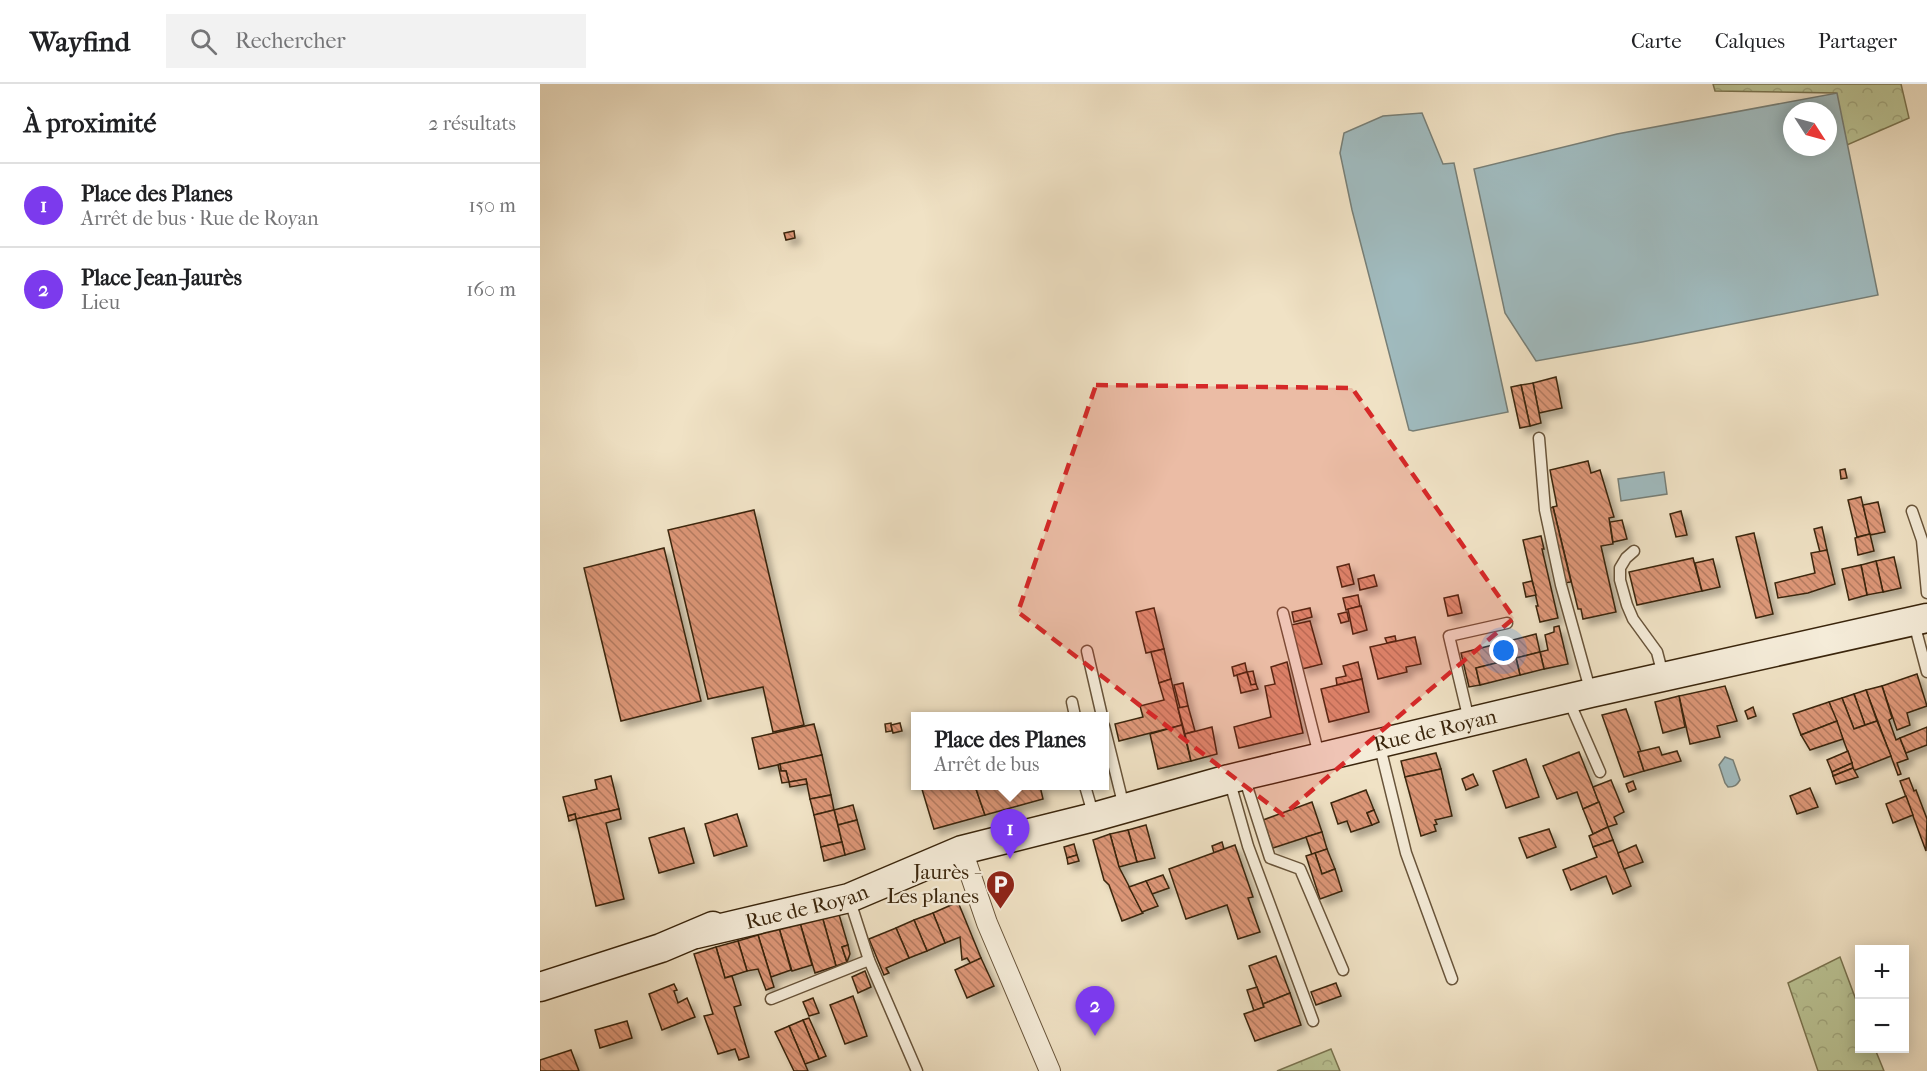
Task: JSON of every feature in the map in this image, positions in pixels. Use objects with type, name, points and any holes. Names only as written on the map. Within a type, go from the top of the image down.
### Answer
[{"type":"main road","name":"Rue de Royan","points":[[540,987],[661,948],[762,904],[847,879],[1095,817],[1236,777],[1920,619]]},
{"type":"main road","name":"Rue de Royan","points":[[696,934],[849,898],[954,853]]},
{"type":"street","points":[[954,853],[987,923],[1050,1071]]},
{"type":"lane","points":[[1539,438],[1545,510],[1561,585],[1580,696],[1600,772]]},
{"type":"lane","points":[[1912,511],[1922,540],[1927,593]]},
{"type":"lane","points":[[1634,551],[1620,568],[1620,580],[1633,619],[1657,652],[1664,678]]},
{"type":"lane","points":[[1284,613],[1319,757]]},
{"type":"lane","points":[[1920,619],[1927,672]]},
{"type":"lane","points":[[1470,722],[1449,636],[1507,623]]},
{"type":"lane","points":[[1086,651],[1101,712]]},
{"type":"lane","points":[[1071,702],[1073,712]]},
{"type":"lane","points":[[1379,743],[1406,853],[1452,979]]},
{"type":"lane","points":[[1109,746],[1124,808]]},
{"type":"lane","points":[[1236,777],[1270,858],[1300,869],[1343,970]]},
{"type":"lane","points":[[1236,777],[1248,846],[1313,1021]]},
{"type":"lane","points":[[1086,790],[1095,817]]},
{"type":"lane","points":[[849,898],[869,960],[917,1071]]},
{"type":"lane","points":[[771,999],[869,960]]},
{"type":"highlighted area","points":[[1096,385],[1352,388],[1514,618],[1283,815],[1018,612]]},
{"type":"green space","points":[[1713,84],[1901,84],[1909,118],[1847,145],[1836,93],[1715,91]]},
{"type":"green space","points":[[1840,957],[1855,997],[1855,1053],[1877,1053],[1884,1071],[1818,1071],[1788,983]]},
{"type":"green space","points":[[1331,1049],[1340,1071],[1277,1071]]},
{"type":"water","points":[[1837,93],[1878,295],[1536,361],[1505,313],[1474,169],[1617,134],[1783,103],[1783,156],[1837,156],[1837,102],[1789,102]]},
{"type":"water","points":[[1422,113],[1443,164],[1454,163],[1508,412],[1413,431],[1409,430],[1352,210],[1340,153],[1344,133],[1383,116]]},
{"type":"water","points":[[1664,472],[1667,494],[1621,501],[1618,479]]},
{"type":"water","points":[[1725,757],[1733,760],[1740,780],[1732,787],[1728,787],[1725,783],[1719,765]]},
{"type":"building","points":[[794,231],[795,238],[786,240],[784,233]]},
{"type":"building","points":[[1556,377],[1562,408],[1539,413],[1533,383]]},
{"type":"building","points":[[1533,383],[1541,423],[1530,426],[1521,385]]},
{"type":"building","points":[[1521,385],[1530,426],[1520,428],[1511,387]]},
{"type":"building","points":[[1588,461],[1591,473],[1600,470],[1614,517],[1609,518],[1613,544],[1601,546],[1616,612],[1583,619],[1581,609],[1578,609],[1553,507],[1557,506],[1550,470]]},
{"type":"building","points":[[1845,469],[1847,478],[1841,479],[1840,470]]},
{"type":"building","points":[[1861,497],[1870,534],[1857,537],[1848,500]]},
{"type":"building","points":[[1878,502],[1885,532],[1870,535],[1863,505]]},
{"type":"building","points":[[1553,507],[1571,582],[1565,583],[1548,509]]},
{"type":"building","points":[[754,510],[804,725],[773,732],[763,687],[708,699],[668,530]]},
{"type":"building","points":[[1681,511],[1687,535],[1676,537],[1670,514]]},
{"type":"building","points":[[1622,520],[1627,539],[1613,542],[1610,522]]},
{"type":"building","points":[[1822,527],[1827,550],[1820,552],[1814,529]]},
{"type":"building","points":[[1754,533],[1773,614],[1756,618],[1736,537]]},
{"type":"building","points":[[1870,534],[1874,551],[1858,555],[1855,538]]},
{"type":"building","points":[[1541,536],[1558,618],[1540,622],[1523,540]]},
{"type":"building","points":[[664,548],[701,701],[621,721],[584,568]]},
{"type":"building","points":[[1827,550],[1835,584],[1808,593],[1778,598],[1775,583],[1815,573],[1811,553]]},
{"type":"building","points":[[1894,557],[1901,588],[1883,592],[1876,561]]},
{"type":"building","points":[[1693,558],[1702,591],[1637,605],[1629,572]]},
{"type":"building","points":[[1713,559],[1720,587],[1702,591],[1695,563]]},
{"type":"building","points":[[1876,561],[1883,592],[1867,595],[1861,565]]},
{"type":"building","points":[[1349,564],[1354,584],[1342,587],[1337,567]]},
{"type":"building","points":[[1861,565],[1867,595],[1849,600],[1842,569]]},
{"type":"building","points":[[1374,575],[1377,586],[1360,590],[1358,579]]},
{"type":"building","points":[[1532,581],[1536,595],[1526,597],[1523,583]]},
{"type":"building","points":[[1358,595],[1360,606],[1346,610],[1343,598]]},
{"type":"building","points":[[1458,595],[1462,613],[1448,616],[1444,598]]},
{"type":"building","points":[[1361,606],[1367,630],[1353,634],[1348,609]]},
{"type":"building","points":[[1154,608],[1164,649],[1146,653],[1136,612]]},
{"type":"building","points":[[1310,608],[1312,617],[1294,622],[1292,612]]},
{"type":"building","points":[[1347,612],[1349,621],[1341,623],[1338,614]]},
{"type":"building","points":[[1310,621],[1322,664],[1302,669],[1291,625]]},
{"type":"building","points":[[1559,626],[1568,664],[1544,669],[1540,652],[1548,650],[1545,635],[1554,632],[1554,627]]},
{"type":"building","points":[[1536,634],[1540,652],[1501,662],[1497,644]]},
{"type":"building","points":[[1395,636],[1396,641],[1387,643],[1385,638]]},
{"type":"building","points":[[1415,637],[1421,664],[1406,667],[1407,672],[1378,679],[1370,647]]},
{"type":"building","points":[[1497,644],[1501,662],[1476,668],[1480,685],[1469,687],[1461,653]]},
{"type":"building","points":[[1164,649],[1171,679],[1159,683],[1151,652]]},
{"type":"building","points":[[1540,652],[1544,669],[1520,675],[1516,658]]},
{"type":"building","points":[[1516,658],[1520,675],[1480,685],[1476,668]]},
{"type":"building","points":[[1287,662],[1303,733],[1239,748],[1234,727],[1271,717],[1265,686],[1275,684],[1271,667]]},
{"type":"building","points":[[1358,662],[1362,679],[1337,685],[1336,678],[1346,676],[1343,666]]},
{"type":"building","points":[[1245,663],[1247,672],[1234,676],[1232,667]]},
{"type":"building","points":[[1253,671],[1256,684],[1251,685],[1247,672]]},
{"type":"building","points":[[1247,672],[1251,685],[1256,684],[1258,689],[1241,693],[1237,675]]},
{"type":"building","points":[[1917,674],[1927,706],[1907,713],[1910,725],[1897,730],[1882,686]]},
{"type":"building","points":[[1171,679],[1182,725],[1119,741],[1115,724],[1143,717],[1140,706],[1164,700],[1159,683]]},
{"type":"building","points":[[1362,679],[1369,712],[1329,722],[1321,689]]},
{"type":"building","points":[[1183,683],[1188,706],[1180,708],[1174,685]]},
{"type":"building","points":[[1725,686],[1737,721],[1717,726],[1720,737],[1690,744],[1679,696]]},
{"type":"building","points":[[1882,686],[1896,740],[1900,738],[1908,759],[1897,763],[1901,774],[1898,775],[1866,690]]},
{"type":"building","points":[[1866,690],[1877,721],[1865,725],[1854,694]]},
{"type":"building","points":[[1854,694],[1865,725],[1854,729],[1842,698]]},
{"type":"building","points":[[1679,696],[1685,727],[1663,733],[1655,702]]},
{"type":"building","points":[[1842,698],[1854,729],[1877,721],[1891,756],[1853,771],[1829,702]]},
{"type":"building","points":[[1829,702],[1837,721],[1801,735],[1793,714]]},
{"type":"building","points":[[1188,706],[1195,731],[1185,734],[1178,708]]},
{"type":"building","points":[[1753,707],[1756,716],[1748,719],[1745,711]]},
{"type":"building","points":[[1626,709],[1641,752],[1638,752],[1644,771],[1624,777],[1602,715]]},
{"type":"building","points":[[1837,721],[1843,739],[1810,750],[1801,735]]},
{"type":"building","points":[[891,723],[892,731],[886,732],[885,724]]},
{"type":"building","points":[[900,723],[902,731],[893,733],[891,725]]},
{"type":"building","points":[[814,724],[822,755],[759,769],[752,738]]},
{"type":"building","points":[[1182,725],[1191,761],[1158,769],[1150,734]]},
{"type":"building","points":[[1212,727],[1217,754],[1191,761],[1185,734]]},
{"type":"building","points":[[1927,727],[1927,745],[1906,753],[1900,738]]},
{"type":"building","points":[[1659,747],[1662,755],[1677,751],[1681,761],[1644,771],[1638,752]]},
{"type":"building","points":[[1848,751],[1852,763],[1832,772],[1827,760]]},
{"type":"building","points":[[1579,752],[1599,802],[1583,809],[1577,792],[1557,799],[1543,766]]},
{"type":"building","points":[[1436,753],[1441,769],[1405,777],[1401,761]]},
{"type":"building","points":[[822,755],[831,795],[810,799],[806,779],[789,782],[786,771],[781,771],[780,764]]},
{"type":"building","points":[[1526,759],[1539,797],[1506,808],[1493,771]]},
{"type":"building","points":[[1852,763],[1853,768],[1833,776],[1832,772]]},
{"type":"building","points":[[780,764],[781,771],[786,771],[789,782],[782,783],[778,765]]},
{"type":"building","points":[[1853,768],[1858,777],[1836,784],[1833,776]]},
{"type":"building","points":[[1441,769],[1452,816],[1435,820],[1436,831],[1421,836],[1405,777]]},
{"type":"building","points":[[1473,774],[1478,785],[1466,790],[1462,779]]},
{"type":"building","points":[[611,776],[619,809],[576,819],[575,814],[568,816],[563,797],[597,789],[595,780]]},
{"type":"building","points":[[1909,778],[1927,819],[1926,851],[1900,781]]},
{"type":"building","points":[[806,779],[807,784],[790,787],[789,782]]},
{"type":"building","points":[[1611,780],[1624,812],[1614,817],[1617,824],[1608,827],[1593,787]]},
{"type":"building","points":[[1633,781],[1636,789],[1629,792],[1626,784]]},
{"type":"building","points":[[1810,788],[1818,807],[1797,814],[1790,796]]},
{"type":"building","points":[[922,790],[976,790],[985,815],[934,829]]},
{"type":"building","points":[[976,790],[1041,790],[1043,799],[985,815]]},
{"type":"building","points":[[1366,790],[1374,810],[1367,813],[1372,825],[1351,832],[1347,821],[1338,824],[1331,803]]},
{"type":"building","points":[[831,795],[834,810],[814,815],[810,799]]},
{"type":"building","points":[[1906,796],[1913,815],[1893,823],[1886,804]]},
{"type":"building","points":[[1312,802],[1322,832],[1273,848],[1263,820]]},
{"type":"building","points":[[1599,802],[1608,827],[1593,834],[1583,809]]},
{"type":"building","points":[[853,805],[857,820],[838,825],[834,810]]},
{"type":"building","points":[[619,809],[621,819],[606,823],[624,899],[596,906],[576,819]]},
{"type":"building","points":[[834,810],[842,842],[821,847],[814,815]]},
{"type":"building","points":[[1374,810],[1379,822],[1372,825],[1367,813]]},
{"type":"building","points":[[575,814],[576,819],[569,821],[568,816]]},
{"type":"building","points":[[737,814],[747,846],[714,856],[705,824]]},
{"type":"building","points":[[857,820],[865,849],[845,855],[838,825]]},
{"type":"building","points":[[1146,825],[1155,858],[1137,862],[1128,830]]},
{"type":"building","points":[[1608,827],[1613,840],[1593,847],[1589,836]]},
{"type":"building","points":[[684,828],[694,863],[659,873],[649,838]]},
{"type":"building","points":[[1549,829],[1556,847],[1527,858],[1519,838]]},
{"type":"building","points":[[1128,830],[1137,862],[1119,867],[1110,834]]},
{"type":"building","points":[[1322,832],[1327,849],[1312,855],[1306,837]]},
{"type":"building","points":[[1110,834],[1119,867],[1143,913],[1122,921],[1109,885],[1104,880],[1093,840]]},
{"type":"building","points":[[1613,840],[1631,886],[1613,894],[1606,876],[1571,890],[1563,870],[1597,857],[1593,847]]},
{"type":"building","points":[[842,842],[845,855],[824,861],[821,847]]},
{"type":"building","points":[[1222,842],[1224,849],[1214,853],[1212,846]]},
{"type":"building","points":[[1074,844],[1077,855],[1067,858],[1064,847]]},
{"type":"building","points":[[1235,845],[1253,897],[1248,898],[1260,932],[1238,939],[1227,905],[1186,919],[1169,869]]},
{"type":"building","points":[[1636,845],[1643,862],[1624,869],[1618,853]]},
{"type":"building","points":[[1327,849],[1335,869],[1322,874],[1315,853]]},
{"type":"building","points":[[1315,853],[1322,874],[1335,869],[1342,891],[1320,899],[1306,856]]},
{"type":"building","points":[[1077,855],[1079,861],[1068,864],[1067,858]]},
{"type":"building","points":[[1163,875],[1169,888],[1152,894],[1146,881]]},
{"type":"building","points":[[1146,881],[1158,906],[1142,912],[1129,887]]},
{"type":"building","points":[[958,902],[981,958],[971,964],[967,958],[962,960],[960,937],[945,943],[933,913]]},
{"type":"building","points":[[838,911],[848,945],[842,947],[847,962],[836,966],[822,916]]},
{"type":"building","points":[[933,913],[945,943],[927,951],[914,920]]},
{"type":"building","points":[[822,916],[836,966],[815,973],[800,923]]},
{"type":"building","points":[[914,920],[927,951],[909,958],[896,928]]},
{"type":"building","points":[[800,923],[812,965],[792,971],[779,928]]},
{"type":"building","points":[[779,928],[791,970],[771,977],[758,935]]},
{"type":"building","points":[[896,928],[909,958],[886,968],[889,973],[884,975],[869,939]]},
{"type":"building","points":[[758,935],[774,987],[766,990],[758,969],[747,971],[738,941]]},
{"type":"building","points":[[738,941],[747,971],[725,978],[716,947]]},
{"type":"building","points":[[848,945],[850,954],[847,962],[842,947]]},
{"type":"building","points":[[716,947],[725,978],[732,976],[741,1005],[734,1007],[749,1057],[739,1060],[735,1049],[718,1054],[704,1016],[713,1014],[694,954]]},
{"type":"building","points":[[1276,956],[1290,993],[1263,1004],[1249,966]]},
{"type":"building","points":[[981,958],[994,986],[967,998],[955,970]]},
{"type":"building","points":[[865,971],[871,987],[858,993],[852,977]]},
{"type":"building","points":[[1336,983],[1341,996],[1316,1005],[1311,992]]},
{"type":"building","points":[[674,984],[678,1003],[687,998],[695,1017],[662,1030],[649,994]]},
{"type":"building","points":[[1257,987],[1264,1007],[1254,1011],[1247,990]]},
{"type":"building","points":[[1290,993],[1301,1025],[1255,1041],[1244,1014],[1264,1007],[1263,1004]]},
{"type":"building","points":[[853,996],[867,1036],[845,1044],[830,1005]]},
{"type":"building","points":[[813,998],[819,1013],[809,1016],[803,1002]]},
{"type":"building","points":[[809,1018],[826,1056],[819,1059],[803,1020]]},
{"type":"building","points":[[803,1020],[819,1059],[805,1064],[789,1026]]},
{"type":"building","points":[[627,1021],[632,1038],[600,1048],[595,1030]]},
{"type":"building","points":[[789,1026],[808,1071],[794,1071],[775,1032]]},
{"type":"building","points":[[571,1050],[579,1071],[540,1071],[540,1060]]},
{"type":"place","name":"Place des Planes","points":[[1010,859]]},
{"type":"place","name":"Jaurès - Les planes","points":[[1000,910]]},
{"type":"place","name":"Place Jean-Jaurès","points":[[1095,1036]]}]
